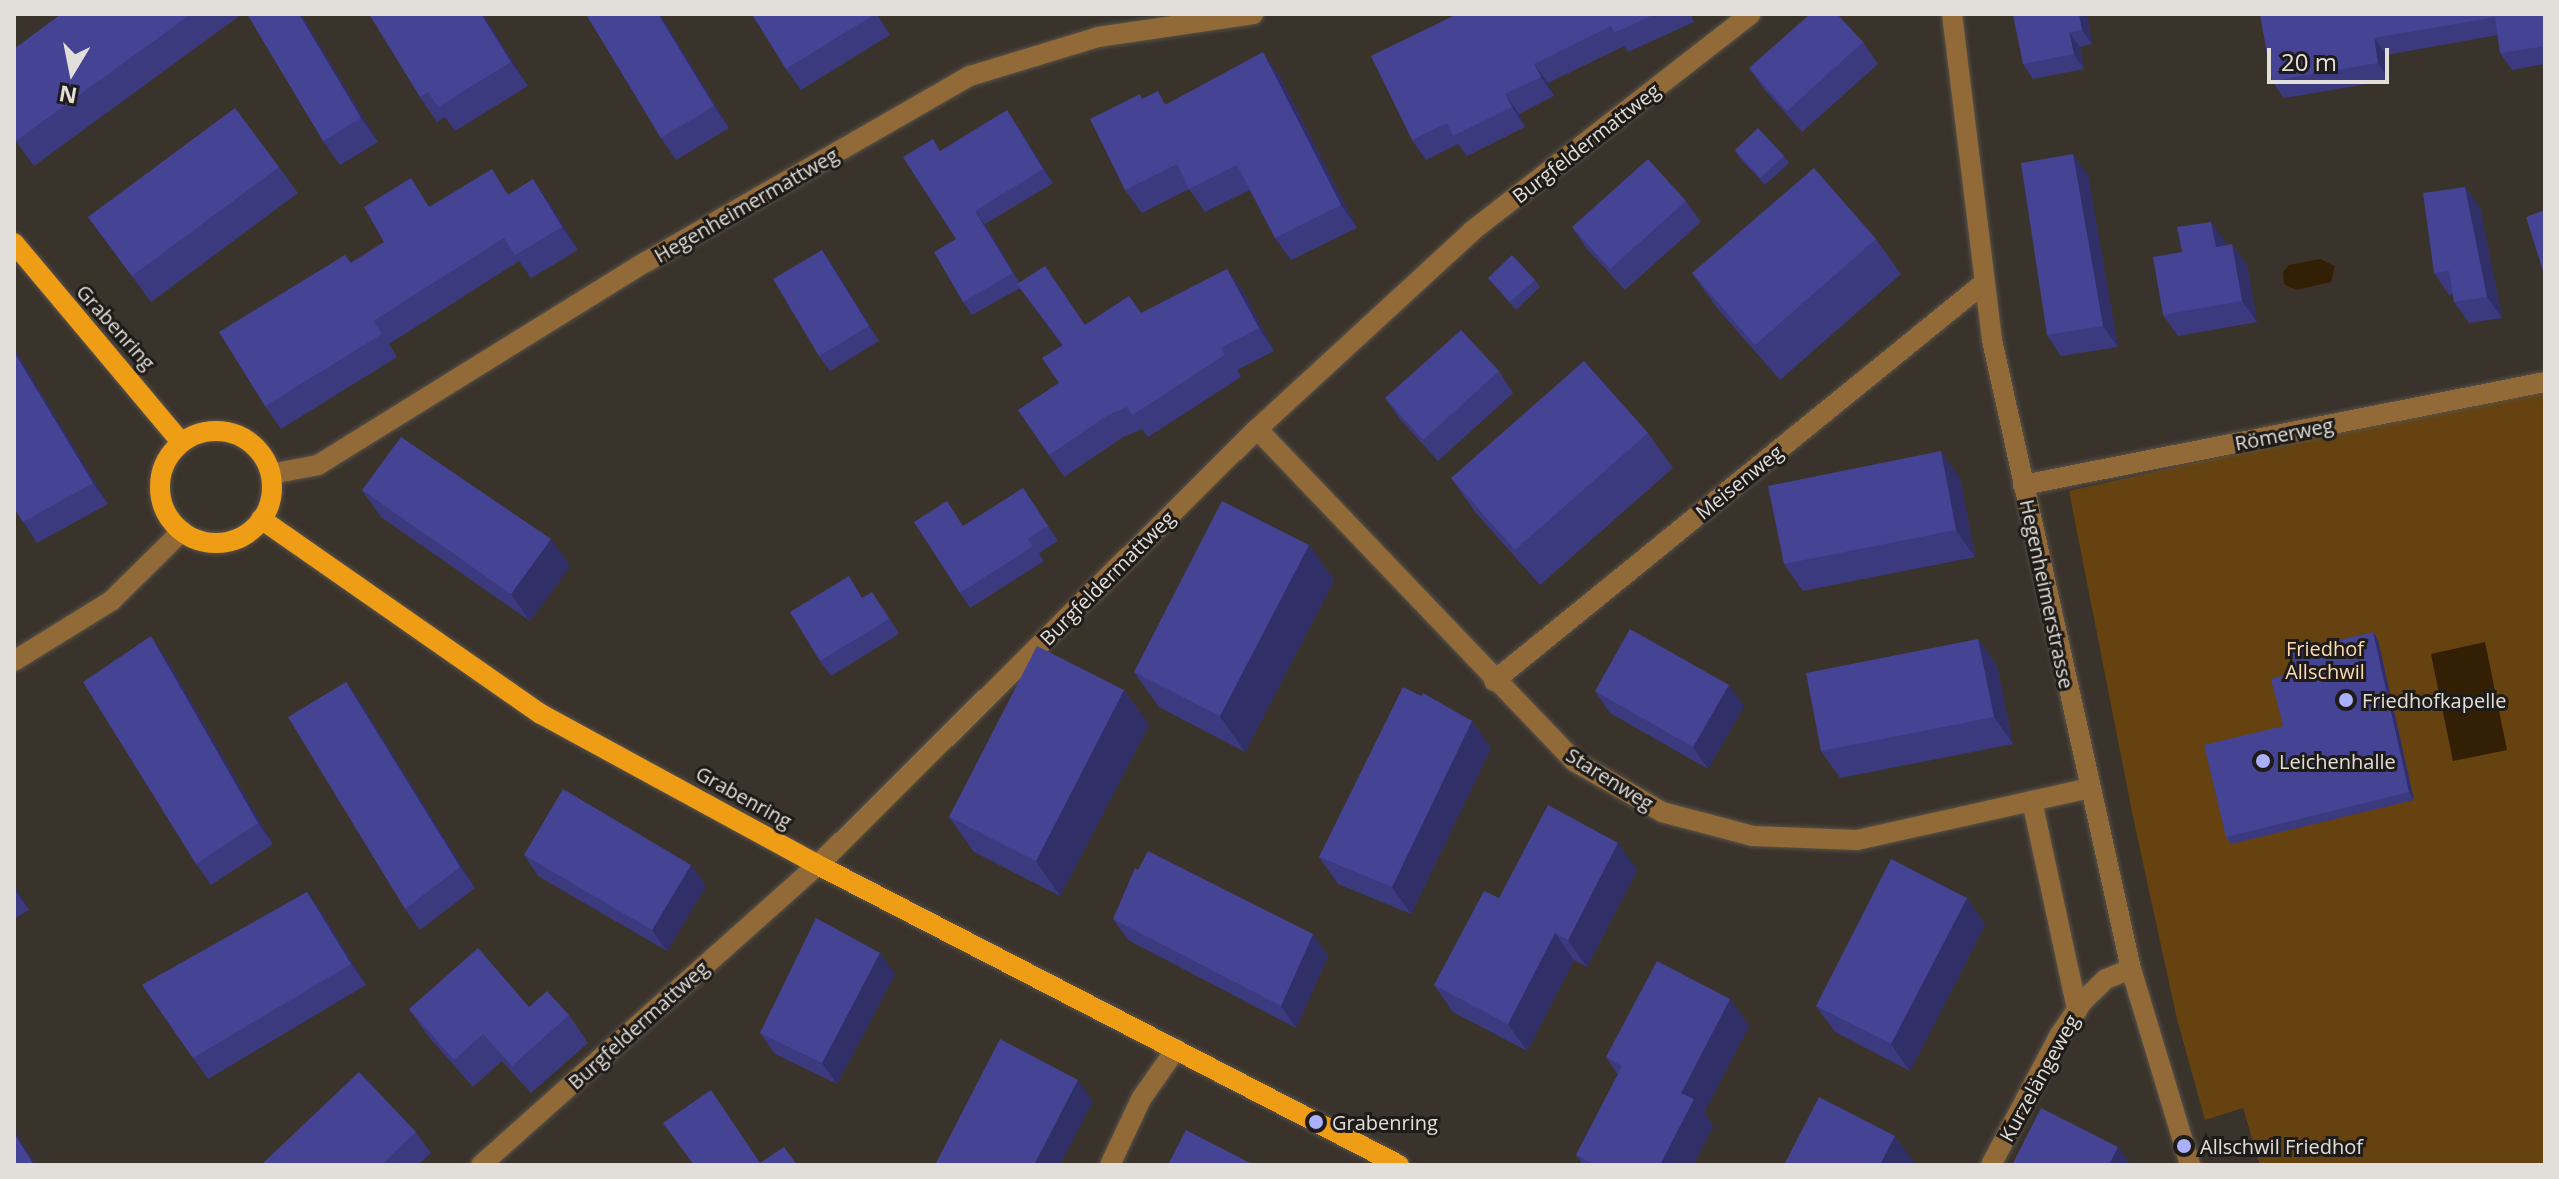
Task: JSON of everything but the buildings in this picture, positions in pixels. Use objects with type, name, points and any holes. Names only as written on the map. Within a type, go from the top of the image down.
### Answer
[{"type":"main road","name":"Grabenring","points":[[14,243],[181,442]]},
{"type":"main road","points":[[211,431],[227,432],[255,446],[271,474],[269,505],[261,519],[251,530],[224,542],[182,531],[162,504],[160,487],[169,455],[181,442],[211,431]]},
{"type":"main road","name":"Grabenring","points":[[261,519],[541,714],[818,865],[1399,1165]]},
{"type":"street","name":"Hegenheimermattweg","points":[[271,474],[318,465],[646,262],[970,76],[1098,37],[1253,14]]},
{"type":"street","name":"Burgfeldermattweg","points":[[481,1165],[818,865],[1257,429],[1472,231],[1751,14]]},
{"type":"street","name":"Hegenheimerstrasse","points":[[1952,14],[1984,283],[2023,485],[2131,969],[2190,1165]]},
{"type":"street","name":"Meisenweg","points":[[1494,681],[1984,283]]},
{"type":"street","name":"Römerweg","points":[[2023,485],[2545,382]]},
{"type":"street","name":"Starenweg","points":[[1257,429],[1494,681],[1574,761],[1662,812],[1753,836],[1857,840],[2089,788]]},
{"type":"street","points":[[14,661],[111,601],[182,531]]},
{"type":"street","points":[[2032,801],[2077,1010]]},
{"type":"street","name":"Kurzelängeweg","points":[[1991,1165],[2077,1010],[2106,979],[2131,969]]},
{"type":"street","points":[[1110,1165],[1141,1099],[1176,1049]]},
{"type":"green space","name":"Friedhof Allschwil","points":[[2545,384],[2545,1165],[2260,1165],[2243,1108],[2205,1120],[2177,1019],[2133,817],[2069,491]]},
{"type":"shaded area","points":[[2320,259],[2335,266],[2331,282],[2296,290],[2284,284],[2283,272],[2289,265]]},
{"type":"shaded area","points":[[2485,642],[2507,750],[2453,761],[2431,654]]},
{"type":"place","name":"Friedhofkapelle","points":[[2346,700]]},
{"type":"place","name":"Leichenhalle","points":[[2263,761]]},
{"type":"place","name":"Grabenring","points":[[1316,1122]]},
{"type":"place","name":"Allschwil Friedhof","points":[[2184,1146]]}]
